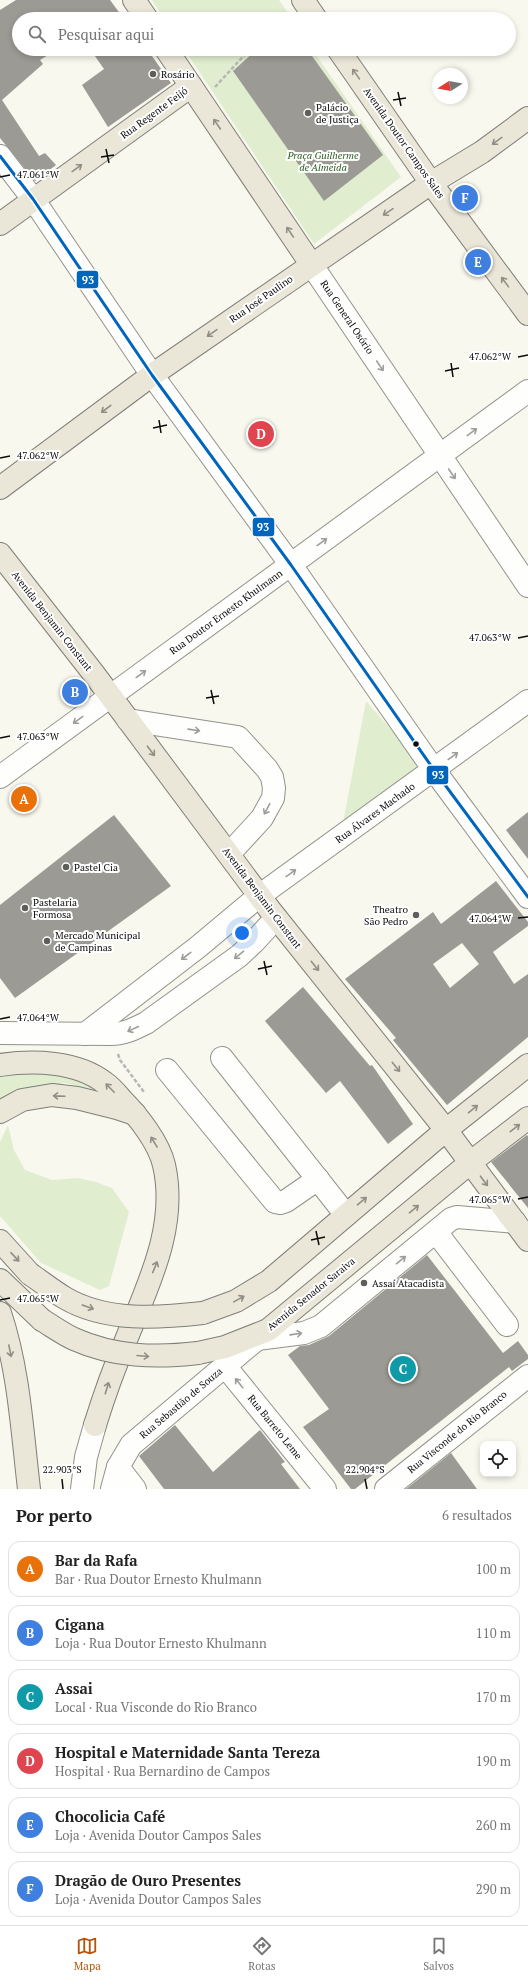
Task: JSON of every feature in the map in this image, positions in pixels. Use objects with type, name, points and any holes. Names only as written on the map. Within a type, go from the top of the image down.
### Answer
[{"type":"main road","points":[[134,0],[142,12]]},
{"type":"main road","name":"Rua General Osório","points":[[171,56],[312,264]]},
{"type":"main road","name":"Avenida Doutor Campos Sales","points":[[343,56],[431,182],[528,314]]},
{"type":"main road","name":"Rua Regente Feijó","points":[[0,224],[33,199],[196,93]]},
{"type":"main road","name":"Rua José Paulino","points":[[0,488],[152,375],[431,182],[482,152],[528,118]]},
{"type":"main road","name":"Avenida Benjamin Constant","points":[[0,554],[110,696],[259,896],[446,1130],[528,1240]]},
{"type":"main road","points":[[0,1064],[48,1064],[68,1066],[87,1072],[105,1082],[138,1116],[156,1146],[164,1164],[168,1185],[167,1218],[158,1259],[109,1381],[95,1425]]},
{"type":"main road","points":[[0,1241],[30,1274],[66,1299],[92,1309],[115,1314],[162,1318],[203,1313],[236,1301],[269,1281],[446,1130],[528,1065]]},
{"type":"main road","points":[[0,1112],[22,1100],[58,1095],[117,1108],[138,1116]]},
{"type":"main road","name":"Avenida Senador Saraiva","points":[[0,1280],[42,1320],[73,1339],[103,1350],[141,1356],[166,1357],[198,1353],[225,1347],[262,1334],[471,1162],[528,1118]]},
{"type":"main road","points":[[0,1313],[8,1336],[18,1388],[29,1489]]},
{"type":"street","points":[[0,156],[33,199],[152,375],[291,565],[434,770],[528,897]]},
{"type":"street","name":"Rua General Osório","points":[[312,264],[528,586]]},
{"type":"street","name":"Rua Doutor Ernesto Khulmann","points":[[0,776],[528,391]]},
{"type":"street","name":"Rua Álvares Machado","points":[[85,1034],[198,947],[259,896],[528,701]]},
{"type":"street","points":[[128,720],[238,737],[267,769],[272,777],[274,788],[273,798],[262,818],[229,854]]},
{"type":"street","points":[[0,1033],[122,1034],[146,1023],[239,956],[276,918]]},
{"type":"street","points":[[222,1058],[346,1215]]},
{"type":"street","points":[[167,1070],[275,1202],[280,1203],[286,1201],[318,1179]]},
{"type":"street","points":[[262,1334],[304,1332],[321,1326],[451,1219],[461,1216],[515,1222]]},
{"type":"street","points":[[436,1232],[507,1325]]},
{"type":"street","name":"Rua Sebastião de Souza","points":[[112,1489],[118,1467],[131,1445],[262,1334]]},
{"type":"street","name":"Rua Barreto Leme","points":[[225,1366],[325,1489]]},
{"type":"street","name":"Rua Visconde do Rio Branco","points":[[386,1489],[528,1376]]},
{"type":"street","points":[[82,1489],[86,1457],[95,1425]]},
{"type":"street","points":[[118,1467],[135,1489]]},
{"type":"path","points":[[196,93],[241,56]]},
{"type":"green space","points":[[152,0],[279,0],[287,12],[160,12]]},
{"type":"green space","name":"Praça Guilherme de Almeida","points":[[189,56],[317,56],[401,177],[314,244]]},
{"type":"green space","points":[[366,701],[424,767],[343,823]]},
{"type":"green space","points":[[23,1072],[77,1077],[105,1093],[65,1083],[3,1098],[0,1101],[0,1076]]},
{"type":"green space","points":[[8,1125],[14,1150],[25,1170],[52,1180],[78,1178],[96,1182],[112,1188],[129,1212],[109,1286],[100,1290],[41,1263],[0,1216],[0,1142]]},
{"type":"building","points":[[16,0],[110,0],[119,12],[12,12],[12,56],[47,56],[40,60],[43,64],[2,100],[39,156],[45,153],[56,165],[35,181],[0,138],[0,10]]},
{"type":"building","points":[[95,56],[152,56],[171,83],[108,127],[82,85],[104,69]]},
{"type":"building","name":"Palácio de Justiça","points":[[249,56],[312,56],[383,155],[324,201],[233,71]]},
{"type":"building","points":[[528,812],[528,859],[506,830]]},
{"type":"building","name":"Mercado Municipal de Campinas","points":[[114,815],[171,886],[15,998],[0,978],[0,905]]},
{"type":"building","points":[[496,881],[528,922],[528,926],[493,952],[514,984],[528,974],[528,1037],[447,1105],[393,1040],[396,1038],[345,979],[433,912],[441,924]],"holes":[[[462,943],[479,964],[450,988],[433,964]]]},
{"type":"building","points":[[303,987],[370,1066],[372,1065],[413,1124],[388,1144],[340,1081],[326,1093],[265,1021]]},
{"type":"building","points":[[527,1135],[528,1136],[528,1208],[491,1162]]},
{"type":"building","points":[[427,1255],[503,1353],[518,1341],[528,1355],[528,1359],[512,1371],[509,1367],[355,1489],[351,1489],[303,1427],[329,1409],[288,1355],[300,1346],[309,1345],[329,1336]]},
{"type":"building","points":[[175,1425],[213,1472],[260,1430],[285,1462],[281,1464],[300,1489],[164,1489],[139,1456]]},
{"type":"building","points":[[451,1453],[477,1489],[406,1489]]},
{"type":"transit line","name":"93","points":[[0,156],[33,199],[152,375],[291,565],[434,770],[528,897]]},
{"type":"place","name":"Rosário","points":[[153,74]]},
{"type":"place","name":"Palácio de Justiça","points":[[308,113]]},
{"type":"place","name":"Dragão de Ouro Presentes","points":[[465,198]]},
{"type":"place","name":"Chocolicia Café","points":[[478,262]]},
{"type":"place","name":"Hospital e Maternidade Santa Tereza","points":[[261,434]]},
{"type":"place","name":"Cigana","points":[[75,692]]},
{"type":"place","name":"Bar da Rafa","points":[[24,799]]},
{"type":"place","name":"Pastel Cia","points":[[66,867]]},
{"type":"place","name":"Pastelaria Formosa","points":[[25,908]]},
{"type":"place","name":"Theatro São Pedro","points":[[416,915]]},
{"type":"place","name":"Mercado Municipal de Campinas","points":[[47,941]]},
{"type":"place","name":"Assaí Atacadista","points":[[364,1283]]},
{"type":"place","name":"Assai","points":[[403,1369]]}]
